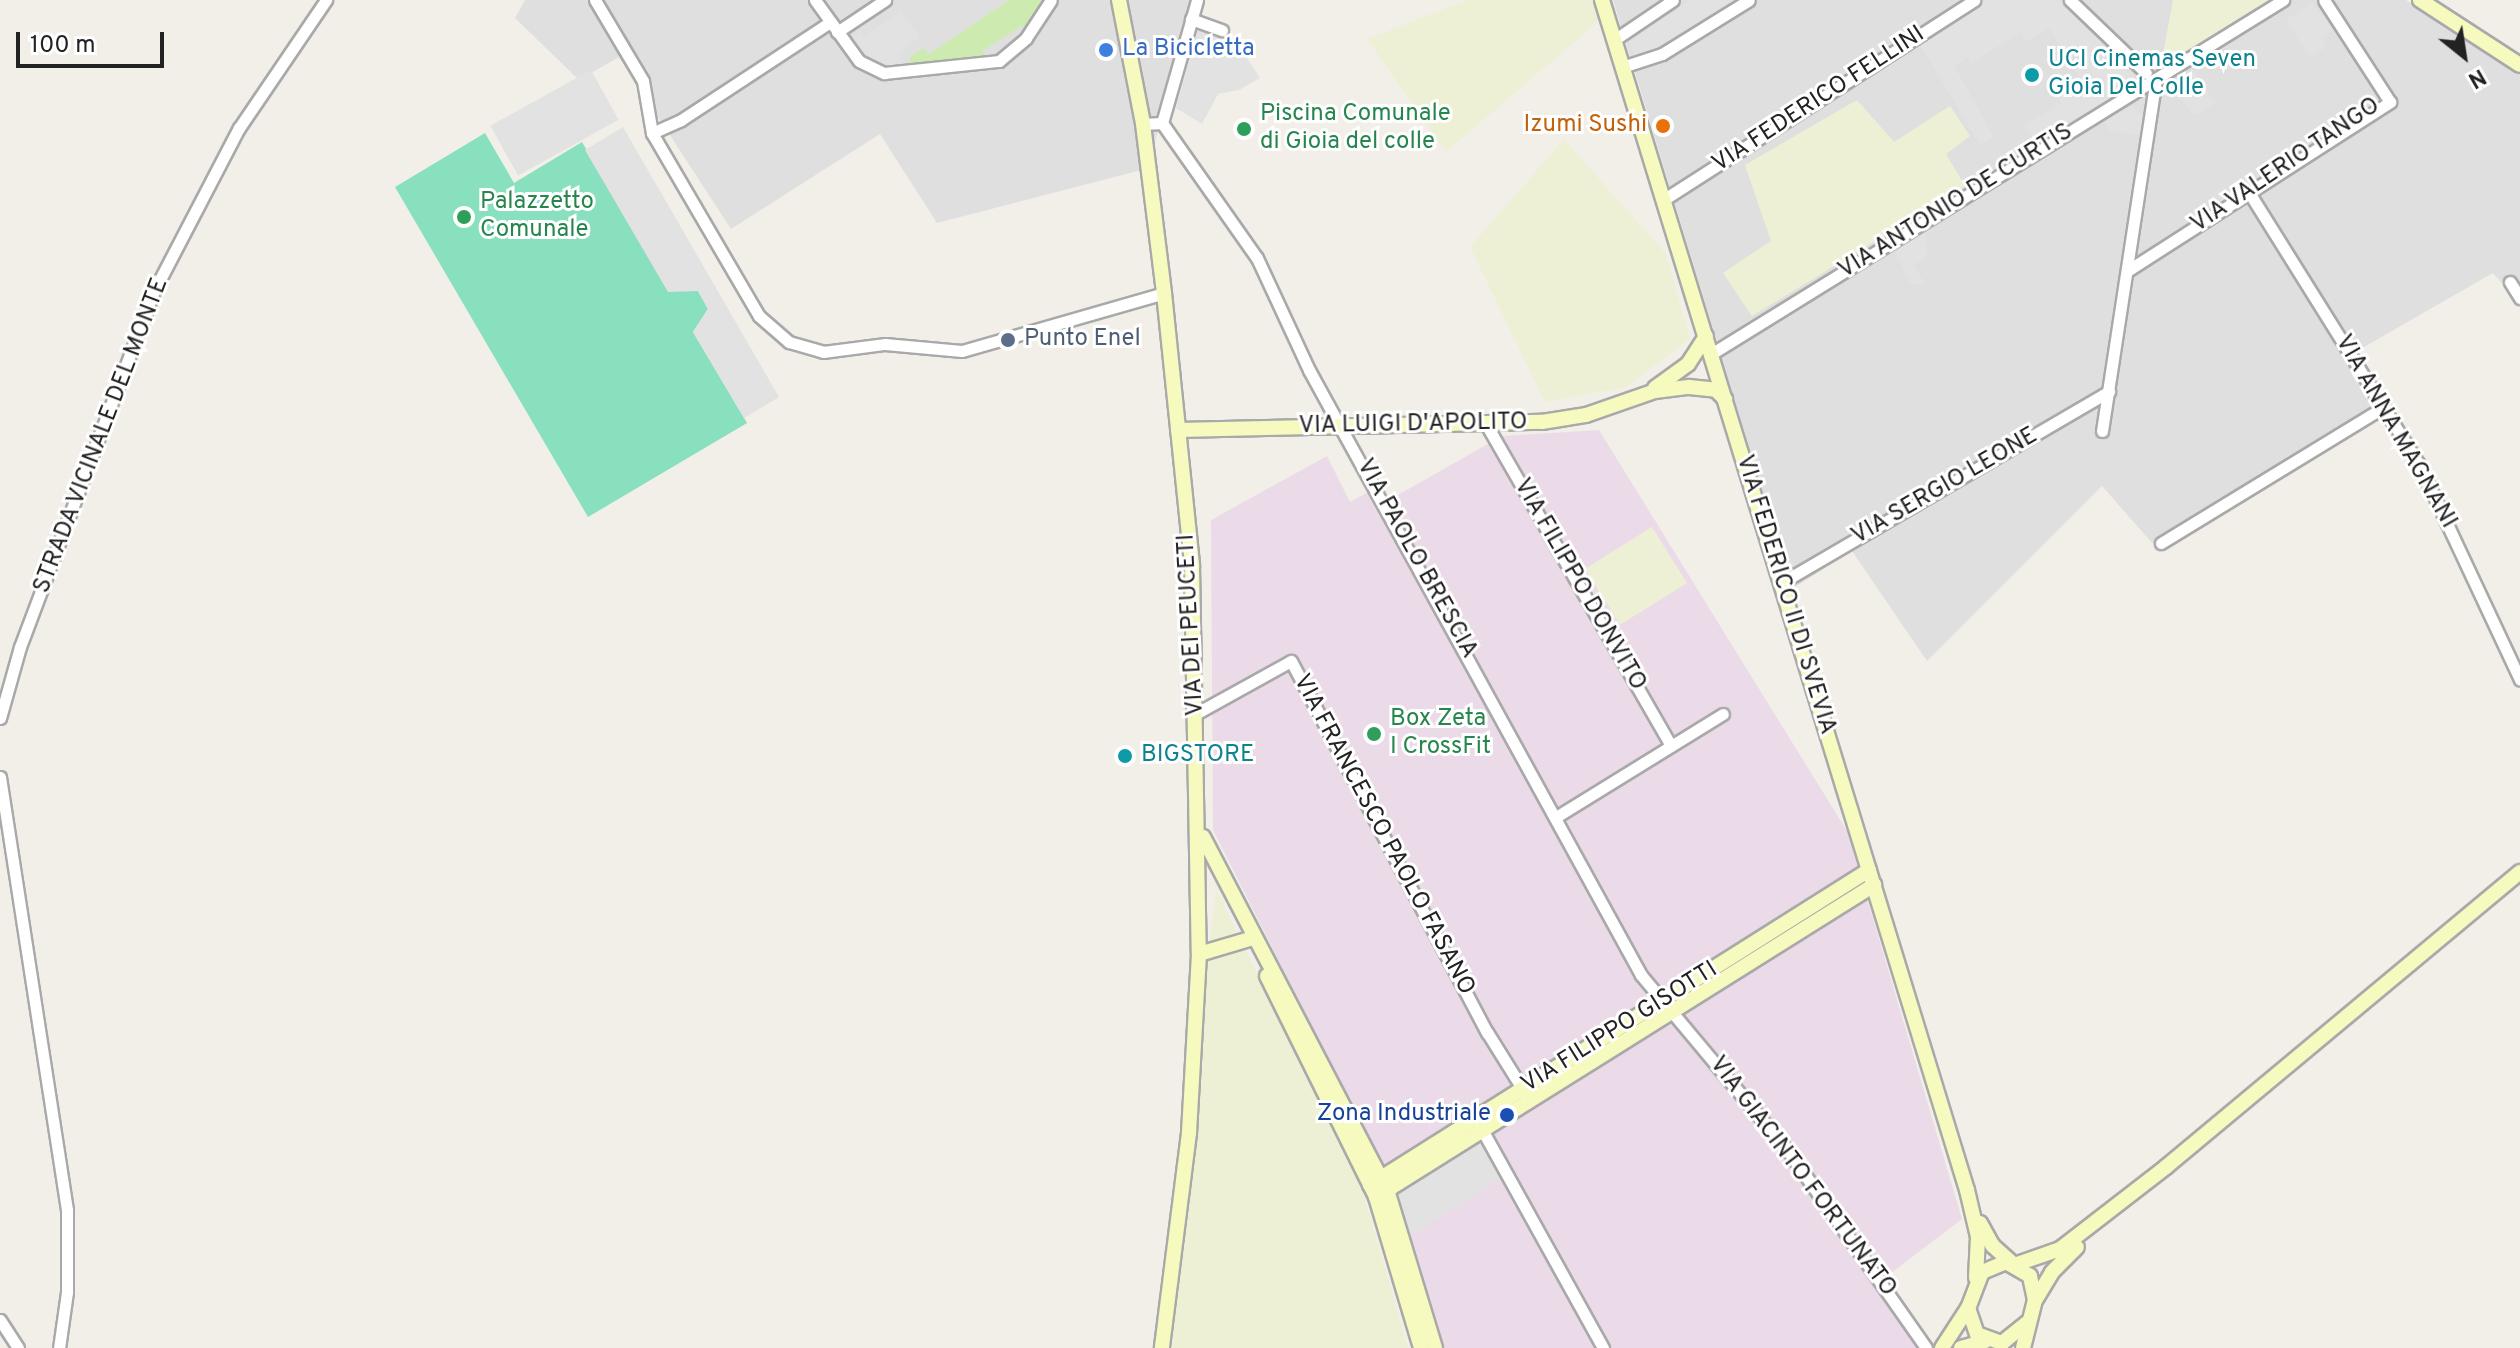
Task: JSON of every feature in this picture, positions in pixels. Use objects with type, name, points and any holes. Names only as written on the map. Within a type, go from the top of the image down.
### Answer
[{"type":"main road","name":"VIA DEI PEUCETI","points":[[1119,0],[1143,124],[1192,566],[1201,833],[1199,954],[1189,1133],[1162,1348]]},
{"type":"main road","name":"VIA FEDERICO II DI SVEVIA","points":[[1602,0],[1967,1190]]},
{"type":"main road","points":[[2420,0],[2520,65]]},
{"type":"main road","points":[[1674,382],[1699,351],[1706,336]]},
{"type":"main road","points":[[1674,382],[1713,360]]},
{"type":"main road","name":"VIA LUIGI D'APOLITO","points":[[1178,430],[1486,424],[1574,418],[1674,382],[1709,388],[1725,399]]},
{"type":"main road","points":[[1201,833],[1253,938],[1257,957],[1379,1187],[1435,1348]]},
{"type":"main road","points":[[2023,1348],[2035,1300],[2062,1259],[2166,1167],[2520,872]]},
{"type":"main road","name":"VIA FILIPPO GISOTTI","points":[[1379,1187],[1872,878]]},
{"type":"main road","points":[[1199,954],[1253,938]]},
{"type":"main road","points":[[1976,1278],[1993,1265],[2014,1263],[2060,1249],[2166,1167]]},
{"type":"main road","points":[[1379,1187],[1421,1348]]},
{"type":"main road","points":[[1967,1190],[1986,1236],[2030,1276],[2035,1300]]},
{"type":"main road","points":[[1942,1348],[1968,1308],[1976,1278],[1978,1237],[1967,1190]]},
{"type":"main road","points":[[1968,1308],[1973,1329],[1994,1344]]},
{"type":"main road","points":[[1961,1348],[1994,1344],[2017,1336],[2027,1323]]},
{"type":"street","name":"STRADA VICINALE DEL MONTE","points":[[0,718],[20,647],[154,291],[239,128],[326,0]]},
{"type":"street","points":[[595,0],[643,81],[652,133],[759,316],[778,335],[804,348],[837,352],[885,344],[962,351],[1164,293]]},
{"type":"street","points":[[815,0],[859,61],[884,73],[989,64],[1020,45],[1051,0]]},
{"type":"street","points":[[652,133],[681,120],[834,27],[885,0]]},
{"type":"street","points":[[1143,124],[1162,123],[1197,0]]},
{"type":"street","points":[[1614,40],[1673,0]]},
{"type":"street","points":[[1622,67],[1662,54],[1749,0]]},
{"type":"street","name":"VIA FEDERICO FELLINI","points":[[1663,200],[1974,0]]},
{"type":"street","points":[[2070,0],[2151,76],[2127,271],[2102,431]]},
{"type":"street","name":"VIA ANTONIO DE CURTIS","points":[[1713,360],[2151,76],[2283,0]]},
{"type":"street","name":"VIA VALERIO TANGO","points":[[2127,271],[2390,102],[2324,0]]},
{"type":"street","points":[[1191,19],[1222,30]]},
{"type":"street","name":"VIA PAOLO BRESCIA","points":[[1162,123],[1257,258],[1309,370],[1556,817],[1666,1007]]},
{"type":"street","name":"VIA ANNA MAGNANI","points":[[2250,194],[2384,407],[2456,536],[2520,680]]},
{"type":"street","points":[[2510,282],[2520,298]]},
{"type":"street","name":"VIA SERGIO LEONE","points":[[1781,583],[2109,391]]},
{"type":"street","points":[[2161,543],[2384,407]]},
{"type":"street","name":"VIA FILIPPO DONVITO","points":[[1486,424],[1671,746]]},
{"type":"street","name":"VIA FRANCESCO PAOLO FASANO","points":[[1197,713],[1291,661],[1527,1095]]},
{"type":"street","points":[[1556,817],[1723,714]]},
{"type":"street","points":[[0,777],[67,1210],[67,1292],[59,1348]]},
{"type":"street","name":"VIA GIACINTO FORTUNATO","points":[[1666,1007],[1789,1152],[1926,1348]]},
{"type":"street","points":[[1479,1124],[1603,1348]]},
{"type":"street","points":[[0,1320],[18,1348]]},
{"type":"shaded area","points":[[525,0],[1205,0],[1145,169],[937,223],[880,134],[731,229],[619,57],[579,80],[515,18]]},
{"type":"shaded area","points":[[1613,0],[2406,0],[2520,74],[2520,304],[2493,273],[2357,351],[2388,411],[2160,552],[2102,486],[1927,661],[1852,551],[1792,589]]},
{"type":"shaded area","points":[[1692,0],[1739,0],[1664,48],[1634,57],[1630,40]]},
{"type":"shaded area","points":[[1988,0],[2059,0],[2141,84],[2038,146],[2025,125],[2061,103],[2058,97],[2082,81],[2049,28],[2026,42],[2020,33],[1971,63],[1968,57],[1954,66],[1994,137],[1980,145],[1919,43]]},
{"type":"shaded area","points":[[2312,3],[2333,30],[2323,36],[2325,48],[2310,57],[2286,20]]},
{"type":"shaded area","points":[[901,11],[919,37],[899,52],[901,66],[884,67],[856,46],[854,38],[859,31],[864,37]]},
{"type":"shaded area","points":[[1198,27],[1237,42],[1260,78],[1239,90],[1218,94],[1202,124],[1176,108]]},
{"type":"shaded area","points":[[591,70],[619,120],[518,176],[490,126]]},
{"type":"shaded area","points":[[2194,70],[2215,103],[2195,116],[2173,91]]},
{"type":"shaded area","points":[[2132,106],[2143,117],[2139,135],[2110,131],[2105,122]]},
{"type":"shaded area","points":[[623,127],[779,397],[744,418],[693,332],[708,309],[698,291],[668,292],[585,150]]},
{"type":"shaded area","points":[[1926,233],[1927,256],[1914,265],[1925,284],[1911,284],[1895,252]]},
{"type":"shaded area","points":[[1599,430],[1847,831],[1962,1219],[1878,1283],[1920,1348],[1441,1348],[1383,1168],[1213,830],[1211,520],[1327,456],[1350,502],[1381,485],[1389,500],[1502,436]]},
{"type":"shaded area","points":[[1480,1140],[1501,1178],[1409,1237],[1397,1193]]},
{"type":"green space","points":[[1009,0],[1044,0],[1026,29],[1022,26],[982,51],[986,59],[911,65],[909,58],[923,48],[929,54]]},
{"type":"green space","points":[[1467,0],[1592,0],[1599,21],[1446,152],[1367,39]]},
{"type":"green space","points":[[2173,0],[2273,0],[2160,71]]},
{"type":"green space","points":[[1857,100],[1894,142],[1950,106],[1970,136],[1946,154],[1965,186],[1752,316],[1723,273],[1771,241],[1745,165]]},
{"type":"green space","points":[[485,133],[514,183],[582,142],[668,291],[698,291],[708,309],[693,332],[747,423],[588,517],[395,187]]},
{"type":"green space","points":[[1564,139],[1666,254],[1690,339],[1626,387],[1545,402],[1470,247]]},
{"type":"green space","points":[[1652,527],[1687,583],[1620,625],[1585,569]]},
{"type":"green space","points":[[1216,889],[1363,1192],[1408,1348],[1161,1348]]},
{"type":"place","name":"La Bicicletta","points":[[1106,50]]},
{"type":"place","name":"UCI Cinemas Seven Gioia Del Colle","points":[[2032,75]]},
{"type":"place","name":"Izumi Sushi","points":[[1663,126]]},
{"type":"place","name":"Piscina Comunale di Gioia del colle","points":[[1244,129]]},
{"type":"place","name":"Palazzetto Comunale","points":[[464,217]]},
{"type":"place","name":"Punto Enel","points":[[1008,340]]},
{"type":"place","name":"Box Zeta I CrossFit","points":[[1374,734]]},
{"type":"place","name":"BIGSTORE","points":[[1125,756]]},
{"type":"place","name":"Zona Industriale","points":[[1507,1115]]}]
